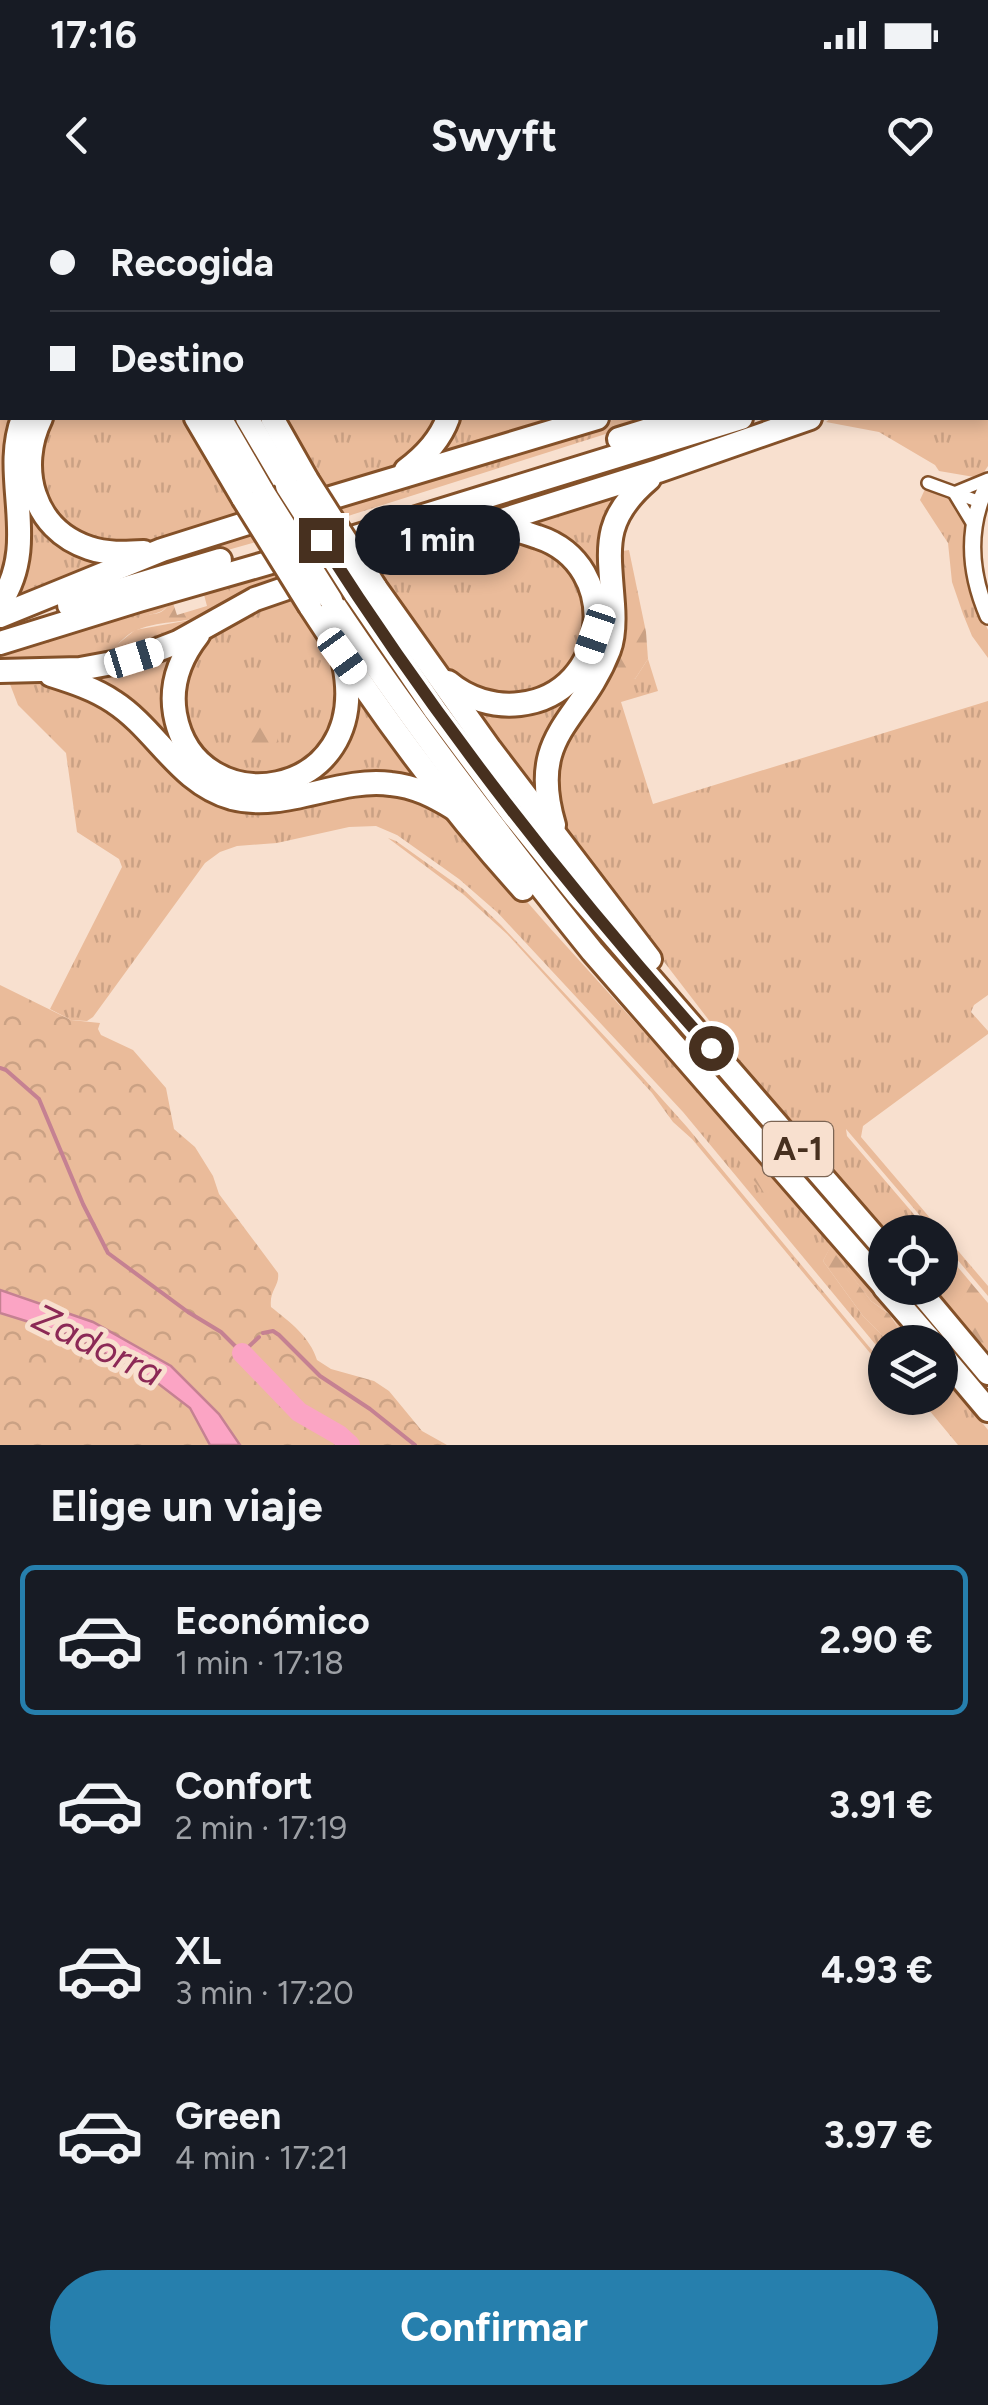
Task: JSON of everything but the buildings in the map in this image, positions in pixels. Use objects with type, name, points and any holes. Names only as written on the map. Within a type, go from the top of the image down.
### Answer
[{"type":"highway","points":[[0,603],[18,560],[11,463],[22,420]]},
{"type":"highway","points":[[41,420],[29,453],[30,471],[33,490],[48,519],[62,533],[92,550],[162,550]]},
{"type":"highway","points":[[202,630],[188,647],[176,677],[176,721],[187,747],[206,767],[242,784],[284,782],[310,770],[332,748],[346,722],[342,656],[320,603],[203,420]]},
{"type":"highway","points":[[249,420],[297,483],[365,590],[433,670],[672,987],[711,1048]]},
{"type":"highway","points":[[396,478],[429,451],[447,420]]},
{"type":"highway","points":[[0,616],[162,550],[590,420]]},
{"type":"highway","points":[[0,626],[356,522],[682,420]]},
{"type":"highway","points":[[0,643],[735,420]]},
{"type":"highway","points":[[0,671],[80,668],[156,652],[255,599],[658,471],[804,420]]},
{"type":"highway","points":[[276,421],[297,483]]},
{"type":"highway","points":[[558,838],[545,784],[550,752],[610,648],[614,615],[609,550],[614,523],[628,498],[658,471]]},
{"type":"highway","points":[[433,670],[458,691],[484,702],[526,704],[564,687],[588,655],[595,634],[596,609],[590,588],[582,568],[564,549],[517,530],[459,534]]},
{"type":"highway","name":"A-1","points":[[365,590],[435,710],[511,812],[636,964],[868,1229]]},
{"type":"highway","name":"A-1","points":[[320,603],[592,951],[868,1268]]},
{"type":"highway","points":[[342,656],[455,809],[564,932],[592,951]]},
{"type":"highway","points":[[38,672],[94,690],[116,703],[194,779],[228,796],[276,802],[348,786],[382,783],[414,788],[455,809]]},
{"type":"highway","name":"A-1","points":[[900,1305],[917,1325]]},
{"type":"highway","points":[[931,1305],[988,1373]]},
{"type":"highway","points":[[958,1374],[988,1410]]},
{"type":"street","points":[[954,494],[988,481]]},
{"type":"street","points":[[988,481],[974,526],[972,572],[988,616]]},
{"type":"street","points":[[928,484],[980,502]]},
{"type":"street","points":[[954,494],[974,526]]},
{"type":"green space","points":[[0,420],[13,420],[3,449],[10,540],[0,588]]},
{"type":"green space","points":[[51,420],[184,420],[244,515],[158,541],[107,545],[62,525],[41,491],[38,446]]},
{"type":"green space","points":[[289,420],[437,420],[414,455],[392,469],[326,491],[304,456]]},
{"type":"green space","points":[[453,420],[553,421],[433,459]]},
{"type":"green space","points":[[612,420],[650,420],[348,516],[83,591],[212,538]]},
{"type":"green space","points":[[763,420],[785,420],[280,583],[192,628],[112,660],[0,663],[0,656],[172,600],[162,611],[134,622],[118,644],[135,630],[201,618],[224,584]]},
{"type":"green space","points":[[988,420],[988,466],[980,478],[939,471],[879,432],[826,422]]},
{"type":"green space","points":[[627,489],[609,607],[539,801],[464,702],[566,692],[597,585],[517,524]]},
{"type":"green space","points":[[925,489],[950,500],[965,525],[966,564],[972,594],[988,630],[988,658],[972,636],[963,614],[952,582],[948,543],[920,500]]},
{"type":"green space","points":[[30,501],[118,560],[5,609]]},
{"type":"green space","points":[[496,537],[521,538],[571,565],[588,599],[585,644],[560,680],[524,697],[488,694],[447,670],[376,570]]},
{"type":"green space","points":[[629,550],[648,659],[635,679],[620,674],[613,663],[616,552]]},
{"type":"green space","points":[[224,584],[230,592],[198,617],[137,630],[118,644],[111,638],[115,626],[161,612],[172,600],[177,615],[207,606],[203,591]]},
{"type":"green space","points":[[292,592],[329,655],[340,694],[320,751],[283,774],[236,773],[203,754],[182,710],[184,673],[207,637]]},
{"type":"green space","points":[[348,599],[789,1151],[868,1242],[868,1254],[521,851],[342,604]]},
{"type":"green space","points":[[178,650],[167,695],[175,736],[196,765],[227,783],[262,789],[298,782],[328,763],[348,731],[354,686],[429,786],[376,776],[269,795],[220,788],[187,765],[135,711],[82,677],[132,668]]},
{"type":"green space","points":[[648,659],[658,691],[621,702],[653,804],[988,701],[988,995],[971,1012],[988,1034],[863,1126],[861,1137],[927,1215],[919,1215],[846,1129],[847,1136],[914,1215],[870,1215],[771,1101],[564,829],[554,771],[559,749],[613,663],[635,679]]},
{"type":"green space","points":[[8,679],[57,685],[120,716],[180,778],[390,789],[429,802],[467,833],[868,1282],[868,1297],[830,1248],[823,1261],[872,1325],[868,1325],[868,1335],[683,1112],[498,913],[459,879],[397,835],[376,826],[349,827],[220,852],[205,863],[93,1017],[87,1021],[71,1020],[50,1009],[122,867],[119,859],[77,832],[66,753],[18,705]]},
{"type":"green space","points":[[269,713],[280,732],[272,756],[255,759],[247,752],[238,730]]},
{"type":"green space","points":[[388,838],[463,889],[501,925],[687,1127],[868,1345],[868,1351],[652,1093],[507,934],[464,895]]},
{"type":"green space","points":[[0,985],[71,1020],[100,1023],[101,1035],[133,1050],[166,1088],[174,1129],[195,1147],[219,1194],[278,1273],[271,1307],[304,1337],[317,1360],[331,1369],[374,1381],[389,1391],[422,1431],[447,1445],[240,1445],[219,1414],[0,1290]]},
{"type":"green space","points":[[727,1137],[740,1145],[779,1190],[766,1196],[727,1145]]},
{"type":"green space","points":[[830,1247],[868,1297],[868,1305],[877,1305],[896,1325],[872,1325],[823,1261]]},
{"type":"green space","points":[[958,1251],[988,1286],[988,1296],[958,1260]]},
{"type":"green space","points":[[958,1267],[988,1303],[988,1355],[946,1305],[958,1305]]},
{"type":"green space","points":[[877,1305],[887,1305],[904,1325],[897,1325]]},
{"type":"green space","points":[[0,1313],[71,1335],[151,1378],[190,1408],[210,1445],[0,1445]]},
{"type":"green space","points":[[958,1392],[988,1430],[988,1445],[958,1445],[933,1415],[958,1415]]},
{"type":"water","name":"Zadorra","points":[[0,1290],[93,1322],[171,1366],[219,1414],[240,1445],[210,1445],[190,1408],[151,1378],[71,1335],[0,1313]]},
{"type":"waterway","points":[[0,1068],[39,1099],[108,1253],[221,1332],[242,1353],[259,1337]]},
{"type":"waterway","points":[[263,1333],[273,1331],[279,1335],[320,1376],[415,1445]]},
{"type":"waterway","points":[[242,1353],[299,1412],[350,1445]]},
{"type":"route","points":[[321,540],[435,710],[511,812],[711,1048]]}]
